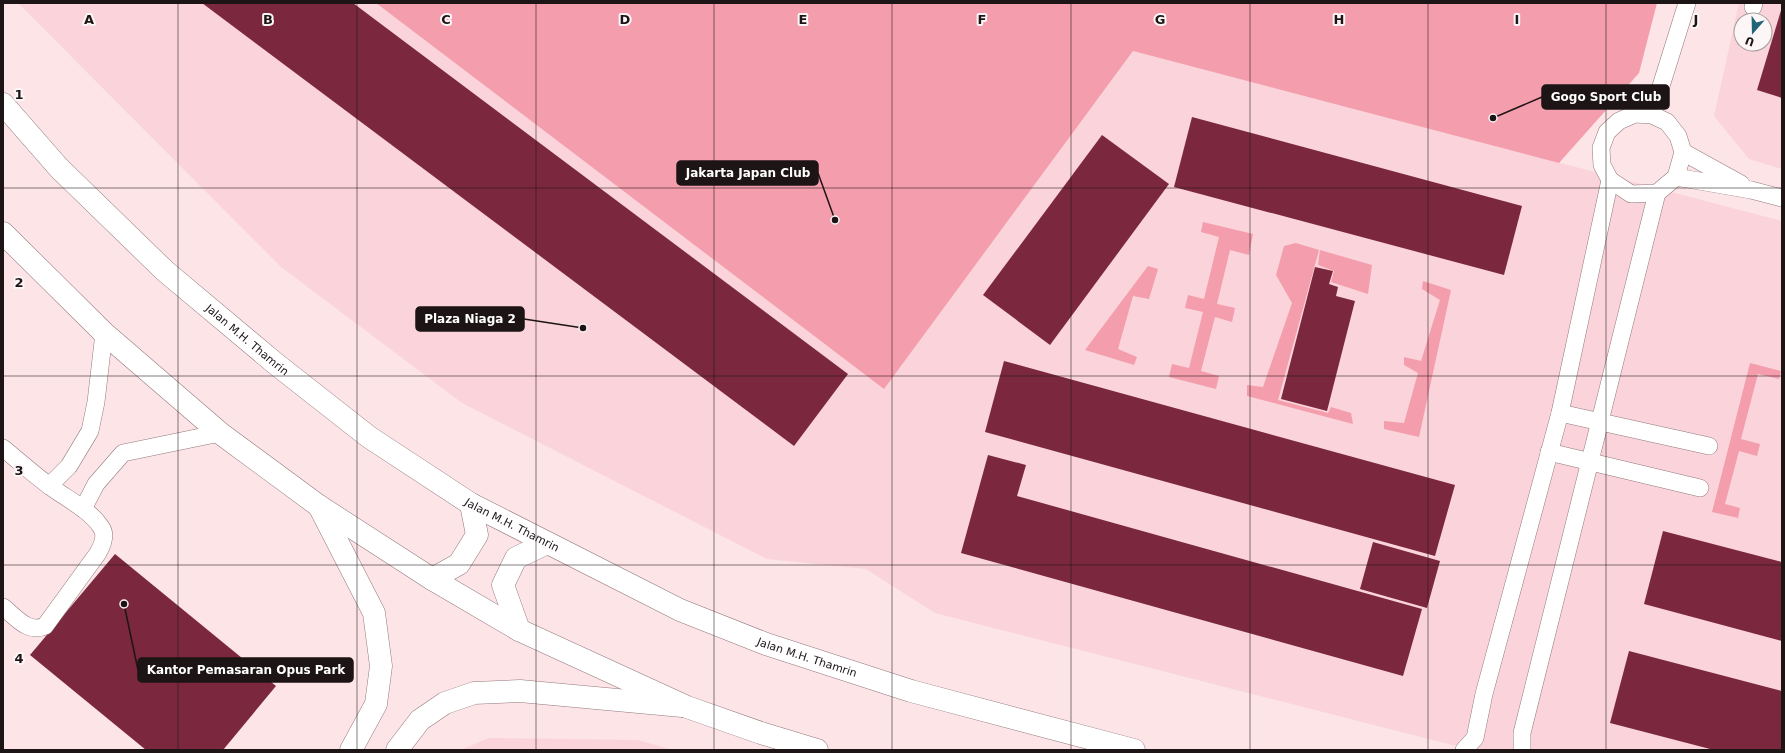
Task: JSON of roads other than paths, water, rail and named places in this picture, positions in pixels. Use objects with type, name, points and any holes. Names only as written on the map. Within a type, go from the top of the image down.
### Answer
[{"type":"main road","name":"Jalan M.H. Thamrin","points":[[3,104],[59,168],[165,271],[276,364],[368,437],[471,504],[680,610],[766,644],[911,691],[1134,750]]},
{"type":"main road","points":[[3,233],[104,333],[220,432],[319,506],[432,579],[519,630],[687,706],[761,733],[817,750]]},
{"type":"main road","points":[[432,579],[459,564],[476,535],[471,504]]},
{"type":"main road","points":[[319,506],[374,613],[381,666],[376,704],[351,750]]},
{"type":"main road","points":[[519,630],[503,585],[516,558],[547,543]]},
{"type":"main road","points":[[397,750],[420,720],[446,703],[474,693],[520,691],[687,706]]},
{"type":"lane","points":[[1652,115],[1687,3]]},
{"type":"lane","points":[[1522,750],[1522,733],[1657,193],[1676,177],[1683,152],[1678,136],[1667,122],[1652,115],[1635,114],[1619,120],[1607,132],[1601,148],[1602,165],[1610,180],[1631,194],[1657,193]]},
{"type":"lane","points":[[1683,152],[1751,190]]},
{"type":"lane","points":[[1676,177],[1751,190],[1782,198]]},
{"type":"lane","points":[[1464,750],[1475,738],[1484,694],[1560,414],[1610,180]]},
{"type":"lane","points":[[49,486],[69,466],[90,431],[96,402],[104,333]]},
{"type":"lane","points":[[1560,414],[1709,446]]},
{"type":"lane","points":[[83,509],[96,484],[123,453],[220,432]]},
{"type":"lane","points":[[3,448],[49,486],[83,509],[102,528],[102,544],[98,553],[45,626],[38,629],[29,628],[3,607]]},
{"type":"lane","points":[[1549,452],[1591,460],[1700,488]]},
{"type":"place","name":"Gogo Sport Club","points":[[1493,118]]},
{"type":"place","name":"Jakarta Japan Club","points":[[835,220]]},
{"type":"place","name":"Plaza Niaga 2","points":[[583,328]]},
{"type":"place","name":"Kantor Pemasaran Opus Park","points":[[124,604]]}]
